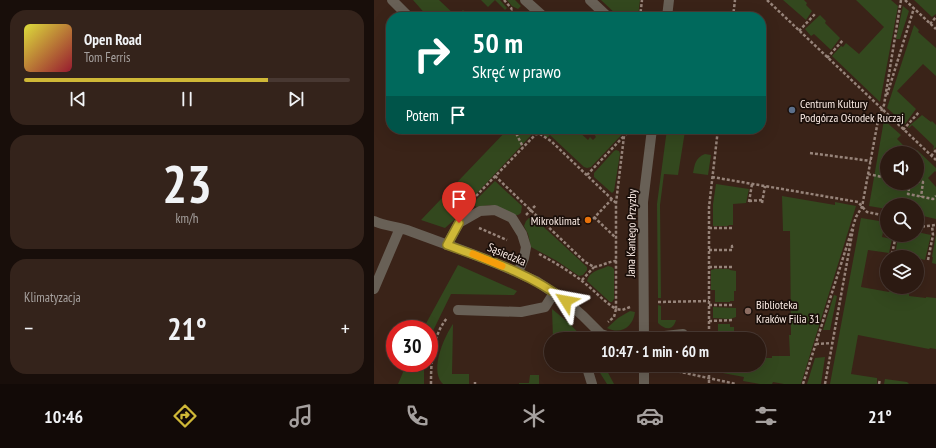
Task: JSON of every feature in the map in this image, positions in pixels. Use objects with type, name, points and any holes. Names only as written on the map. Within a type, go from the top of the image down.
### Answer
[{"type":"street","points":[[392,0],[404,12]]},
{"type":"street","points":[[526,0],[539,12]]},
{"type":"street","points":[[590,0],[603,12]]},
{"type":"street","points":[[668,12],[669,0]]},
{"type":"street","name":"Jana Kantego Przyzby","points":[[644,332],[643,202],[651,134]]},
{"type":"street","points":[[447,245],[459,223],[480,211],[495,210],[512,218],[522,234],[526,247],[524,258],[518,272]]},
{"type":"street","name":"Sąsiedzka","points":[[374,221],[379,224],[400,228],[518,272],[536,281],[575,308],[599,332]]},
{"type":"street","points":[[374,289],[400,228]]},
{"type":"street","points":[[458,310],[521,312],[545,307],[554,293]]},
{"type":"street","points":[[588,372],[592,384]]},
{"type":"street","points":[[644,372],[644,384]]},
{"type":"path","points":[[641,12],[642,0]]},
{"type":"path","points":[[734,12],[735,0]]},
{"type":"path","points":[[767,0],[936,160]]},
{"type":"path","points":[[884,105],[901,0]]},
{"type":"path","points":[[905,0],[936,29]]},
{"type":"path","points":[[803,384],[856,217],[862,207],[879,115],[884,105],[914,8]]},
{"type":"path","points":[[799,31],[815,14]]},
{"type":"path","points":[[930,24],[936,17]]},
{"type":"path","points":[[827,58],[843,40]]},
{"type":"path","points":[[903,130],[919,112]]},
{"type":"path","points":[[516,134],[523,147]]},
{"type":"path","points":[[616,203],[550,141],[540,134],[536,134],[465,209],[471,221],[480,230],[526,247],[559,265],[582,280],[616,309],[622,310],[635,306]]},
{"type":"path","points":[[709,332],[709,207],[717,134]]},
{"type":"path","points":[[586,175],[624,136]]},
{"type":"path","points":[[606,324],[614,317],[616,309],[616,203],[624,136]]},
{"type":"path","points":[[931,156],[936,150]]},
{"type":"path","points":[[810,153],[871,162]]},
{"type":"path","points":[[868,174],[880,177]]},
{"type":"path","points":[[495,176],[585,262],[594,267],[602,266],[612,261],[617,261]]},
{"type":"path","points":[[712,177],[858,202],[867,212],[880,215]]},
{"type":"path","points":[[752,184],[749,202],[762,202],[765,186]]},
{"type":"path","points":[[909,190],[908,194],[921,197],[933,199],[936,196]]},
{"type":"path","points":[[921,197],[922,190]]},
{"type":"path","points":[[612,199],[593,218],[616,239]]},
{"type":"path","points":[[825,384],[856,217]]},
{"type":"path","points":[[924,227],[936,225]]},
{"type":"path","points":[[928,260],[933,235],[932,226]]},
{"type":"path","points":[[709,228],[733,228]]},
{"type":"path","points":[[709,250],[732,250],[732,246],[735,246]]},
{"type":"path","points":[[582,280],[594,267]]},
{"type":"path","points":[[709,267],[733,267]]},
{"type":"path","points":[[655,303],[709,303],[734,305]]},
{"type":"path","points":[[431,384],[433,348],[438,331],[446,319],[458,310]]},
{"type":"path","points":[[709,322],[734,320]]},
{"type":"path","points":[[816,344],[832,344]]},
{"type":"path","points":[[684,372],[736,384]]},
{"type":"path","points":[[709,372],[709,384]]},
{"type":"path","points":[[879,384],[880,379]]},
{"type":"green space","points":[[413,0],[439,0],[452,12],[424,12]]},
{"type":"green space","points":[[481,0],[495,0],[488,7]]},
{"type":"green space","points":[[495,0],[500,0],[507,8],[505,10]]},
{"type":"green space","points":[[507,0],[515,0],[521,6],[518,9],[512,6]]},
{"type":"green space","points":[[601,0],[640,0],[639,12],[614,12]]},
{"type":"green space","points":[[783,0],[804,0],[807,3],[806,5],[812,11],[806,20]]},
{"type":"green space","points":[[856,0],[891,0],[898,6],[880,102],[832,56],[841,46],[843,47],[846,43],[859,54],[884,27]]},
{"type":"green space","points":[[914,0],[936,0],[936,14],[932,17]]},
{"type":"green space","points":[[903,6],[909,11],[900,39],[896,39]]},
{"type":"green space","points":[[820,15],[826,21],[825,23],[840,38],[831,50],[814,34],[811,36],[805,29]]},
{"type":"green space","points":[[914,25],[919,30],[918,32],[936,48],[936,76],[923,64],[897,91],[916,109],[905,124],[887,108]]},
{"type":"green space","points":[[922,115],[936,125],[936,147],[933,150],[934,146],[912,125],[909,128],[908,127]]},
{"type":"green space","points":[[884,120],[901,135],[897,139],[904,146],[880,146],[880,190],[924,190],[924,157],[936,168],[936,172],[935,171],[928,178],[936,187],[936,219],[924,216],[924,198],[880,198],[880,208],[869,206]]},
{"type":"green space","points":[[503,134],[532,134],[465,206],[463,212],[445,228],[421,220]]},
{"type":"green space","points":[[543,134],[581,134],[588,140],[590,137],[593,140],[596,137],[594,134],[622,134],[591,167],[587,168],[584,167],[550,135],[547,138]]},
{"type":"green space","points":[[666,134],[685,134],[678,175],[664,174],[660,205],[661,298],[658,298],[657,204]]},
{"type":"green space","points":[[616,150],[619,151],[620,154],[614,191],[612,193],[594,177],[594,173]]},
{"type":"green space","points":[[705,154],[711,155],[708,175],[693,173],[697,159]]},
{"type":"green space","points":[[495,181],[522,206],[521,213],[514,215],[490,205],[476,207],[474,202]]},
{"type":"green space","points":[[716,184],[749,189],[746,203],[733,204],[733,225],[713,226],[713,204]]},
{"type":"green space","points":[[782,196],[835,205],[835,202],[856,206],[801,384],[784,384],[773,382],[772,384],[760,384],[743,381],[744,377],[717,372],[766,372],[766,358],[772,358],[772,356],[790,356],[790,231],[783,231]]},
{"type":"green space","points":[[529,218],[534,218],[587,267],[587,270],[583,275],[579,276],[557,261],[531,247],[528,234],[524,226]]},
{"type":"green space","points":[[861,218],[880,221],[880,242],[891,242],[890,250],[880,250],[880,252],[868,250],[861,287],[880,290],[880,294],[909,294],[909,296],[936,298],[936,349],[929,349],[858,335],[851,374],[877,378],[877,384],[830,384]]},
{"type":"green space","points":[[924,234],[931,235],[925,260],[924,250],[896,250],[897,242],[924,242]]},
{"type":"green space","points":[[936,234],[936,264],[932,263],[932,257]]},
{"type":"green space","points":[[458,265],[517,291],[514,295],[451,294],[438,321],[428,320]]},
{"type":"green space","points":[[608,266],[614,269],[614,299],[612,302],[610,302],[587,281],[592,273]]},
{"type":"green space","points":[[729,269],[736,271],[736,291],[734,291],[734,301],[715,302],[715,290],[711,290],[711,270]]},
{"type":"green space","points":[[834,295],[837,296],[830,330],[823,330]]},
{"type":"green space","points":[[658,305],[661,306],[661,320],[676,320],[675,324],[671,328],[663,327],[658,323]]},
{"type":"green space","points":[[713,307],[736,308],[736,317],[730,319],[713,318]]},
{"type":"green space","points":[[552,309],[577,332],[553,332]]},
{"type":"green space","points":[[630,311],[635,312],[629,326],[617,331],[607,328],[618,318]]},
{"type":"green space","points":[[453,324],[452,374],[469,374],[469,384],[443,384],[439,378],[437,372],[439,354]]},
{"type":"green space","points":[[718,324],[730,324],[730,327],[734,327],[734,332],[718,332]]},
{"type":"green space","points":[[825,357],[821,384],[807,384],[815,358]]},
{"type":"green space","points":[[403,372],[424,372],[424,384],[398,384]]},
{"type":"green space","points":[[599,372],[608,372],[614,384],[607,384]]},
{"type":"green space","points":[[530,375],[539,375],[539,384],[519,384],[529,383]]},
{"type":"green space","points":[[885,379],[907,382],[909,384],[884,384]]},
{"type":"slow traffic","points":[[473,254],[502,266]]},
{"type":"place","name":"Centrum Kultury Podgórza Ośrodek Ruczaj","points":[[792,110]]},
{"type":"place","name":"Mikroklimat","points":[[588,220]]},
{"type":"place","name":"Biblioteka Kraków Filia 31","points":[[748,311]]},
{"type":"route","points":[[459,223],[447,245],[518,272],[536,281],[566,301]]}]
